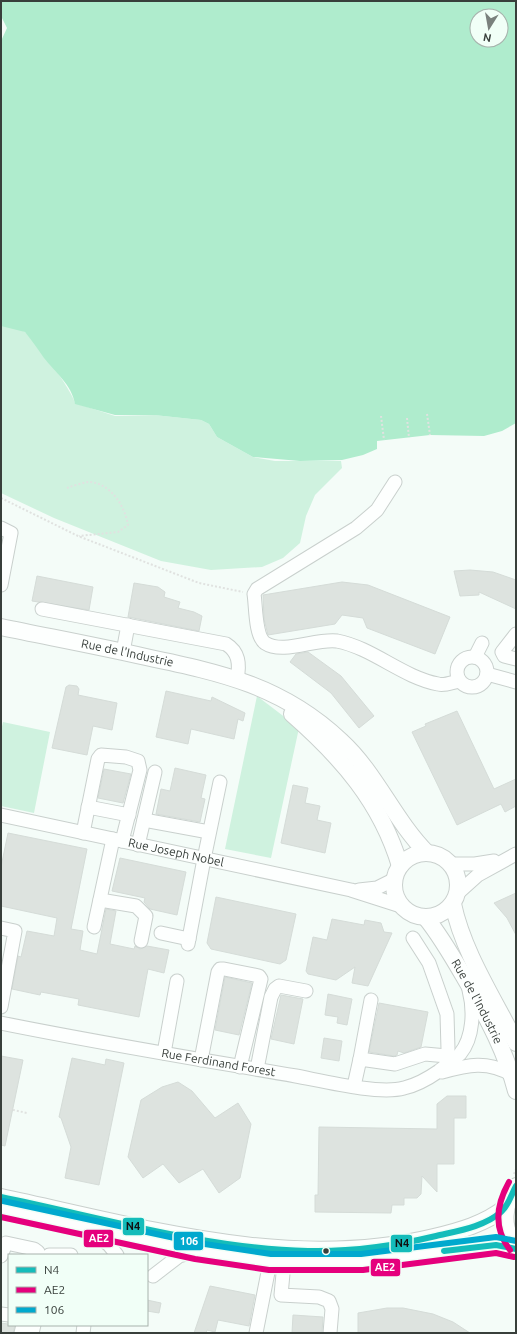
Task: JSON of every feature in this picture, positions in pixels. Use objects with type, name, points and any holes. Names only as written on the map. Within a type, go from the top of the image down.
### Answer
[{"type":"main road","name":"Rue de l'Industrie","points":[[1,627],[199,668],[237,679],[253,684],[297,706],[326,727],[342,742],[381,790],[410,835],[427,853],[440,856],[451,864],[457,876],[455,899],[456,917],[470,952],[516,1043]]},
{"type":"main road","name":"Rue de l'Industrie","points":[[253,684],[292,713],[339,758],[367,795],[384,824],[397,873],[394,891],[402,906]]},
{"type":"main road","points":[[397,873],[414,855],[427,853]]},
{"type":"main road","points":[[402,906],[411,914],[426,918],[440,915],[455,899]]},
{"type":"main road","name":"Rue de l'Industrie","points":[[426,918],[446,945],[494,1031],[512,1075],[516,1090]]},
{"type":"main road","points":[[516,1186],[506,1207],[505,1219],[508,1231],[516,1245]]},
{"type":"main road","points":[[1,1197],[181,1235],[246,1246],[308,1251],[357,1249],[410,1243],[457,1231],[486,1220],[506,1207]]},
{"type":"main road","points":[[1,1209],[197,1251],[277,1263],[362,1262],[496,1245],[516,1249]]},
{"type":"street","points":[[396,482],[377,510],[356,528],[261,584],[254,594],[259,634],[262,639],[270,645],[282,647],[323,641],[336,641],[353,646],[413,675],[439,685],[459,680]]},
{"type":"street","points":[[1,528],[11,533],[1,585]]},
{"type":"street","points":[[42,609],[226,644],[236,653],[239,660],[237,679]]},
{"type":"street","points":[[123,652],[128,625]]},
{"type":"street","points":[[516,634],[502,652],[504,656],[516,659]]},
{"type":"street","points":[[475,657],[482,643]]},
{"type":"street","points":[[475,657],[483,662],[487,674],[483,683],[474,688],[464,685],[459,680],[456,672],[459,663],[466,658],[475,657]]},
{"type":"street","points":[[487,674],[516,682]]},
{"type":"street","points":[[83,833],[98,759],[101,755],[126,757],[138,761],[140,770],[129,815],[118,840],[100,900],[94,927]]},
{"type":"street","points":[[138,844],[155,772]]},
{"type":"street","points":[[161,933],[189,941],[220,782]]},
{"type":"street","points":[[88,807],[129,815]]},
{"type":"street","name":"Rue Joseph Nobel","points":[[1,815],[351,890],[402,906]]},
{"type":"street","points":[[144,820],[210,832]]},
{"type":"street","points":[[451,864],[475,864],[511,856]]},
{"type":"street","points":[[455,899],[478,875],[511,856]]},
{"type":"street","name":"Rue Joseph Nobel","points":[[351,890],[372,890],[397,873]]},
{"type":"street","points":[[100,900],[136,906],[146,916],[141,941]]},
{"type":"street","points":[[1,928],[15,931],[1,1004]]},
{"type":"street","points":[[360,1059],[395,1064],[425,1054],[446,1061],[447,1014],[429,962],[413,938]]},
{"type":"street","points":[[201,1060],[218,972],[220,969],[224,969],[259,976],[261,979],[240,1067]]},
{"type":"street","points":[[164,1054],[177,981]]},
{"type":"street","name":"Rue Ferdinand Forest","points":[[434,1074],[446,1061],[460,1053],[470,1032],[471,1000],[467,982]]},
{"type":"street","points":[[257,1070],[271,997],[275,989],[280,986],[306,992]]},
{"type":"street","points":[[354,1086],[371,1000]]},
{"type":"street","name":"Rue Ferdinand Forest","points":[[1,1023],[164,1054],[382,1090],[404,1088],[434,1074],[462,1066],[482,1064],[496,1067],[512,1075]]},
{"type":"street","points":[[86,1228],[109,1245],[116,1254]]},
{"type":"street","points":[[1,1256],[6,1243],[34,1249],[38,1252],[38,1254]]},
{"type":"street","points":[[153,1276],[179,1256],[197,1251]]},
{"type":"street","points":[[256,1333],[277,1263]]},
{"type":"street","points":[[277,1263],[282,1295],[319,1297],[329,1301],[332,1309],[330,1333]]},
{"type":"path","points":[[427,414],[430,435]]},
{"type":"path","points":[[381,416],[384,440]]},
{"type":"path","points":[[407,418],[409,438]]},
{"type":"path","points":[[67,488],[87,482],[100,484],[117,498],[126,514],[128,525],[118,532],[78,536]]},
{"type":"path","points":[[1,498],[78,536],[199,583],[254,594]]},
{"type":"path","points":[[9,1109],[27,1112]]},
{"type":"shaded area","points":[[1,1],[516,1],[516,423],[502,431],[484,436],[430,435],[377,441],[377,449],[363,455],[342,460],[300,461],[253,457],[217,437],[209,424],[201,420],[154,415],[115,415],[75,404],[67,385],[44,358],[25,332],[1,326],[1,41],[7,28],[1,16]]},
{"type":"shaded area","points":[[1,325],[23,331],[30,337],[45,355],[68,388],[75,403],[115,416],[154,415],[201,420],[209,424],[217,437],[253,457],[275,461],[341,461],[342,468],[315,495],[306,516],[300,543],[283,558],[262,567],[211,570],[161,561],[54,518],[1,493]]},
{"type":"shaded area","points":[[257,696],[299,728],[271,858],[225,849]]},
{"type":"shaded area","points":[[3,722],[50,732],[34,813],[1,806],[1,731]]},
{"type":"building","points":[[470,570],[493,572],[516,580],[516,609],[479,592],[479,595],[460,596],[454,571]]},
{"type":"building","points":[[37,576],[93,587],[89,610],[32,601]]},
{"type":"building","points":[[342,582],[368,585],[450,617],[435,654],[367,628],[363,618],[342,615],[335,624],[268,635],[264,619],[263,595]]},
{"type":"building","points":[[134,583],[158,587],[165,592],[164,597],[180,602],[178,608],[194,612],[202,616],[199,631],[128,617]]},
{"type":"building","points":[[308,652],[341,676],[374,716],[359,728],[331,693],[290,662],[296,654]]},
{"type":"building","points":[[69,685],[77,686],[79,689],[78,695],[117,703],[112,730],[93,726],[87,755],[52,748],[66,687]]},
{"type":"building","points":[[166,691],[211,701],[212,697],[245,713],[243,721],[238,719],[234,739],[191,729],[188,744],[156,737]]},
{"type":"building","points":[[457,711],[494,789],[516,779],[516,806],[505,812],[501,804],[457,825],[412,732],[426,726],[425,724]]},
{"type":"building","points":[[175,768],[206,775],[201,798],[205,799],[200,822],[156,814],[161,789],[170,791]]},
{"type":"building","points":[[104,769],[131,774],[123,803],[98,798]]},
{"type":"building","points":[[293,785],[308,788],[305,803],[320,806],[317,820],[331,823],[325,853],[281,843]]},
{"type":"building","points":[[8,833],[87,849],[71,929],[83,931],[80,950],[97,954],[106,909],[116,911],[110,944],[134,949],[135,946],[140,949],[147,946],[169,950],[164,973],[148,969],[139,1017],[78,1005],[79,999],[41,992],[40,995],[12,989],[18,956],[21,957],[27,931],[54,936],[57,918],[1,906],[1,867]]},
{"type":"building","points":[[120,858],[186,872],[177,915],[150,909],[144,902],[145,898],[112,891]]},
{"type":"building","points":[[516,893],[516,935],[507,918],[494,903]]},
{"type":"building","points":[[216,897],[296,914],[286,960],[280,964],[211,949],[207,943]]},
{"type":"building","points":[[332,919],[364,925],[365,920],[381,923],[384,932],[392,933],[368,986],[352,983],[355,967],[336,980],[308,974],[306,971],[313,937],[327,940]]},
{"type":"building","points":[[225,977],[252,983],[239,1035],[215,1030]]},
{"type":"building","points":[[328,994],[352,999],[347,1025],[337,1023],[338,1017],[325,1015]]},
{"type":"building","points":[[281,995],[303,999],[294,1044],[271,1039]]},
{"type":"building","points":[[379,1003],[428,1012],[421,1047],[404,1053],[398,1051],[397,1055],[394,1056],[369,1052]]},
{"type":"building","points":[[324,1038],[342,1041],[339,1061],[321,1058]]},
{"type":"building","points":[[1,1056],[23,1060],[5,1146],[1,1145]]},
{"type":"building","points":[[72,1058],[105,1065],[106,1059],[124,1063],[99,1185],[65,1178],[71,1147],[61,1118],[59,1117]]},
{"type":"building","points":[[178,1082],[192,1091],[215,1118],[238,1103],[251,1124],[240,1178],[219,1193],[203,1169],[179,1183],[163,1164],[143,1178],[128,1157],[141,1100],[162,1087]]},
{"type":"building","points":[[447,1096],[466,1096],[466,1118],[454,1118],[454,1164],[437,1164],[437,1192],[422,1176],[421,1194],[417,1198],[404,1198],[404,1205],[392,1205],[391,1213],[315,1212],[315,1195],[318,1195],[319,1127],[437,1129],[437,1104]]},
{"type":"building","points":[[210,1286],[255,1295],[249,1326],[218,1320],[215,1332],[207,1330],[206,1333],[194,1333]]},
{"type":"building","points":[[148,1300],[161,1303],[159,1313],[148,1311]]},
{"type":"building","points":[[387,1308],[403,1308],[433,1314],[453,1322],[470,1333],[358,1333],[358,1313]]},
{"type":"building","points":[[293,1315],[323,1317],[322,1333],[292,1333]]},
{"type":"building","points":[[1,1323],[8,1324],[8,1326],[15,1326],[13,1333],[1,1333]]},
{"type":"transit line","name":"AE2","points":[[509,1182],[501,1199],[498,1216],[501,1233],[510,1250]]},
{"type":"transit line","name":"N4","points":[[1,1197],[153,1231],[231,1245],[270,1249],[324,1251],[356,1249],[420,1240],[470,1228],[487,1221],[501,1212],[508,1203],[516,1186]]},
{"type":"transit line","name":"106","points":[[3,1201],[198,1243],[271,1254],[361,1254],[496,1237],[516,1241]]},
{"type":"transit line","name":"AE2","points":[[1,1217],[195,1259],[269,1270],[363,1270],[496,1253],[514,1257]]},
{"type":"transit line","name":"N4","points":[[444,1251],[496,1245],[516,1249]]}]
